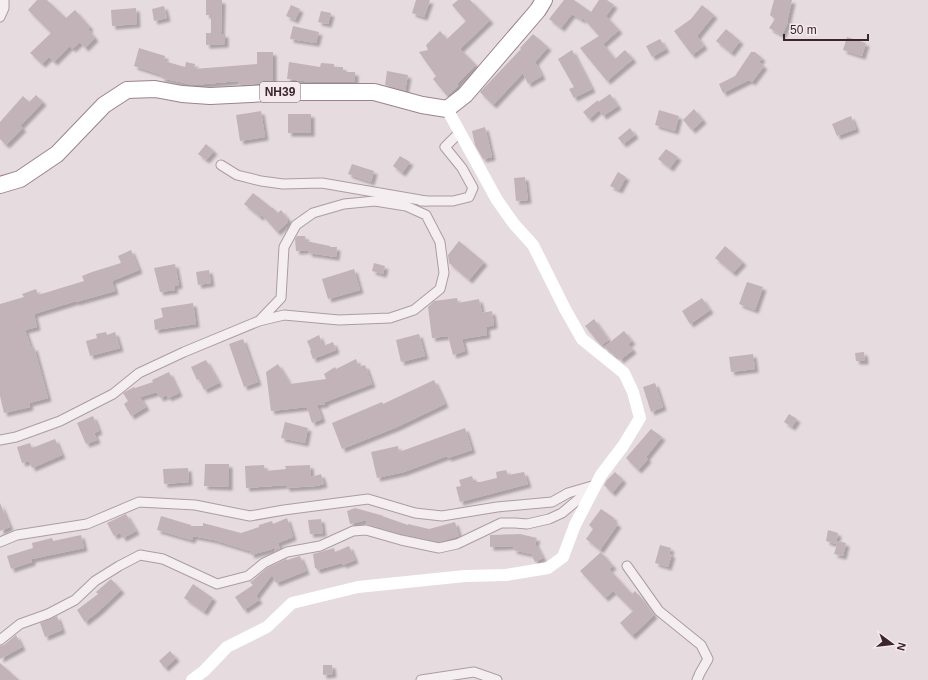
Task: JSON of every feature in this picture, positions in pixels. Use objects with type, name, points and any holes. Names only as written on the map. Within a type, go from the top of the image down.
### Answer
[{"type":"highway","points":[[447,109],[465,95],[538,10],[544,0]]},
{"type":"highway","name":"NH39","points":[[0,185],[20,179],[57,154],[104,105],[127,90],[155,89],[182,94],[210,96],[288,92],[374,92],[422,105],[447,109]]},
{"type":"street","points":[[0,17],[4,8],[4,0]]},
{"type":"street","points":[[192,680],[204,671],[227,647],[267,627],[292,603],[358,587],[464,576],[506,575],[548,568],[563,557],[575,525],[595,485],[623,446],[640,418],[633,392],[624,373],[582,339],[565,309],[533,245],[514,224],[497,200],[447,109]]},
{"type":"street","points":[[258,321],[281,298],[284,247],[296,225],[313,214],[344,204],[375,201],[453,201],[469,197],[473,188],[462,168],[445,147],[460,132]]},
{"type":"street","points":[[221,164],[237,174],[261,181],[283,184],[322,183],[426,201]]},
{"type":"street","points":[[0,440],[16,437],[60,421],[113,394],[139,373],[184,352],[258,321],[284,315],[339,320],[390,318],[414,310],[440,289],[444,273],[440,242],[426,215],[406,206],[375,201]]},
{"type":"street","points":[[0,542],[17,535],[88,524],[140,502],[195,505],[250,516],[368,499],[415,513],[442,516],[497,507],[552,502],[568,493],[595,485]]},
{"type":"street","points":[[0,640],[20,624],[48,614],[75,600],[95,581],[140,555],[163,559],[217,584],[248,576],[264,563],[287,552],[320,546],[353,531],[366,530],[401,540],[439,548],[457,544],[501,523],[527,524],[549,519],[562,513],[595,485]]},
{"type":"street","points":[[627,566],[659,611],[701,645],[708,659],[697,680]]},
{"type":"street","points":[[421,680],[474,672],[497,680]]},
{"type":"building","points":[[37,0],[47,0],[66,18],[75,10],[90,27],[88,29],[95,38],[85,48],[80,42],[72,49],[70,46],[54,62],[49,57],[42,64],[30,53],[51,33],[28,10]]},
{"type":"building","points":[[206,0],[222,0],[221,34],[225,34],[225,44],[206,45],[206,33],[211,33],[211,15],[206,15]]},
{"type":"building","points":[[416,0],[430,0],[424,17],[412,13]]},
{"type":"building","points":[[458,0],[470,0],[490,20],[460,49],[476,65],[457,84],[458,86],[447,96],[433,79],[436,76],[419,52],[428,50],[426,45],[440,31],[447,39],[466,21],[452,5]]},
{"type":"building","points":[[564,0],[574,0],[591,12],[599,0],[607,0],[614,5],[606,16],[619,30],[603,44],[615,59],[625,50],[633,59],[607,81],[580,48],[599,36],[583,18],[582,20],[572,14],[561,28],[549,19]]},
{"type":"building","points":[[774,0],[792,0],[788,22],[782,35],[769,28],[775,19],[770,15]]},
{"type":"building","points":[[291,5],[300,9],[295,20],[286,16]]},
{"type":"building","points":[[702,5],[714,15],[697,36],[704,46],[692,55],[674,31],[691,19]]},
{"type":"building","points":[[164,6],[167,18],[154,21],[152,9]]},
{"type":"building","points":[[136,8],[137,24],[112,26],[111,10]]},
{"type":"building","points":[[321,11],[331,13],[328,24],[318,22]]},
{"type":"building","points":[[293,26],[319,32],[316,43],[290,39]]},
{"type":"building","points":[[726,29],[740,41],[731,53],[716,41]]},
{"type":"building","points":[[533,34],[548,47],[535,62],[542,76],[528,84],[523,73],[493,105],[480,92],[521,49],[520,48]]},
{"type":"building","points":[[847,37],[866,43],[862,56],[843,50]]},
{"type":"building","points":[[660,39],[666,49],[652,57],[646,46]]},
{"type":"building","points":[[139,48],[165,56],[164,61],[185,67],[186,62],[195,64],[194,69],[257,64],[257,52],[273,52],[273,83],[239,85],[238,81],[194,85],[161,78],[162,75],[134,66]]},
{"type":"building","points":[[572,50],[592,89],[574,98],[569,89],[574,87],[558,59]]},
{"type":"building","points":[[751,52],[755,52],[762,58],[759,62],[764,66],[752,82],[749,80],[723,93],[719,84],[735,76]]},
{"type":"building","points":[[289,62],[320,67],[321,63],[334,64],[334,67],[343,67],[343,72],[355,72],[355,82],[313,82],[287,79]]},
{"type":"building","points":[[387,71],[408,75],[405,91],[385,85]]},
{"type":"building","points":[[610,94],[618,106],[603,116],[599,110],[589,119],[583,112],[598,100],[598,102]]},
{"type":"building","points":[[36,95],[43,102],[20,126],[23,128],[6,145],[0,139],[0,122],[23,96],[29,102]]},
{"type":"building","points":[[694,109],[703,120],[692,130],[683,120]]},
{"type":"building","points":[[659,110],[679,116],[675,131],[655,125]]},
{"type":"building","points":[[261,111],[265,137],[240,141],[236,115]]},
{"type":"building","points":[[288,114],[311,114],[311,133],[288,133]]},
{"type":"building","points":[[851,116],[856,129],[837,136],[832,124]]},
{"type":"building","points":[[485,127],[492,157],[483,159],[475,145],[472,131]]},
{"type":"building","points":[[630,128],[635,135],[623,144],[618,138]]},
{"type":"building","points":[[206,144],[214,151],[206,160],[198,154]]},
{"type":"building","points":[[666,149],[678,157],[670,168],[658,159]]},
{"type":"building","points":[[400,156],[410,162],[402,173],[393,166]]},
{"type":"building","points":[[352,164],[374,171],[371,182],[348,174]]},
{"type":"building","points":[[618,172],[626,177],[619,190],[610,186]]},
{"type":"building","points":[[525,177],[528,200],[516,201],[514,178]]},
{"type":"building","points":[[253,193],[278,213],[281,210],[288,219],[288,222],[277,232],[262,215],[260,217],[244,204]]},
{"type":"building","points":[[297,236],[305,236],[306,241],[330,247],[337,247],[336,257],[308,253],[309,250],[296,251],[295,239]]},
{"type":"building","points":[[459,241],[484,262],[469,280],[449,263],[448,255]]},
{"type":"building","points":[[725,246],[743,262],[733,273],[715,258]]},
{"type":"building","points":[[131,250],[139,270],[112,281],[115,291],[34,314],[37,327],[25,330],[31,348],[34,347],[48,398],[29,403],[30,407],[4,413],[0,396],[0,304],[24,297],[22,294],[36,289],[38,295],[84,281],[82,276],[121,263],[118,256]]},
{"type":"building","points":[[374,263],[385,266],[383,274],[372,271]]},
{"type":"building","points":[[175,264],[179,285],[174,286],[175,290],[160,292],[154,268]]},
{"type":"building","points":[[354,269],[360,290],[328,299],[322,279]]},
{"type":"building","points":[[209,270],[211,283],[198,285],[196,272]]},
{"type":"building","points":[[747,282],[763,287],[755,310],[739,304]]},
{"type":"building","points":[[457,298],[458,303],[479,299],[482,313],[492,311],[494,325],[486,327],[487,335],[462,339],[465,351],[453,355],[448,336],[432,338],[428,307],[434,301]]},
{"type":"building","points":[[702,298],[710,310],[690,324],[682,311]]},
{"type":"building","points":[[193,303],[196,324],[155,330],[154,320],[163,317],[161,308]]},
{"type":"building","points":[[594,319],[609,340],[601,345],[585,326]]},
{"type":"building","points":[[624,331],[632,341],[628,344],[633,350],[620,360],[617,355],[615,356],[604,347]]},
{"type":"building","points":[[106,332],[107,335],[115,332],[120,348],[90,356],[86,341],[97,338],[96,334]]},
{"type":"building","points":[[419,334],[425,356],[401,362],[396,340]]},
{"type":"building","points":[[319,335],[323,346],[333,342],[336,350],[313,359],[307,341]]},
{"type":"building","points":[[243,339],[258,382],[244,387],[229,344]]},
{"type":"building","points":[[864,352],[865,361],[856,361],[855,353]]},
{"type":"building","points":[[753,354],[755,369],[731,372],[729,357]]},
{"type":"building","points":[[356,359],[359,367],[365,365],[372,384],[325,402],[325,404],[317,405],[322,419],[312,423],[307,407],[271,411],[266,372],[278,364],[290,384],[326,379],[324,374],[335,367],[336,369]]},
{"type":"building","points":[[206,360],[219,383],[204,390],[191,367]]},
{"type":"building","points":[[169,372],[179,393],[168,398],[167,395],[160,398],[157,392],[140,397],[146,407],[131,416],[124,404],[128,401],[123,393],[134,387],[135,388],[153,382],[152,380]]},
{"type":"building","points":[[434,380],[445,404],[397,427],[342,449],[332,423],[382,402],[383,404]]},
{"type":"building","points":[[655,383],[663,407],[651,412],[643,387]]},
{"type":"building","points":[[789,414],[797,419],[792,427],[784,422]]},
{"type":"building","points":[[93,416],[99,431],[94,433],[97,440],[86,444],[77,423]]},
{"type":"building","points":[[285,422],[308,428],[305,443],[281,438]]},
{"type":"building","points":[[465,428],[472,450],[448,458],[447,456],[404,472],[377,478],[371,452],[398,446],[399,452]]},
{"type":"building","points":[[651,429],[662,437],[646,457],[648,459],[638,470],[626,458]]},
{"type":"building","points":[[55,439],[62,455],[32,468],[29,461],[22,463],[17,447],[30,443],[32,448]]},
{"type":"building","points":[[205,464],[229,464],[229,487],[204,486]]},
{"type":"building","points":[[264,465],[265,471],[286,469],[285,466],[310,465],[311,477],[321,474],[324,484],[286,488],[286,485],[246,488],[245,466]]},
{"type":"building","points":[[188,468],[189,482],[164,484],[163,469]]},
{"type":"building","points":[[506,470],[508,475],[524,472],[528,484],[460,502],[456,487],[461,486],[459,480],[472,476],[474,482],[480,482],[497,478],[496,472]]},
{"type":"building","points":[[615,472],[623,480],[612,493],[604,485]]},
{"type":"building","points":[[0,503],[10,527],[0,531]]},
{"type":"building","points":[[355,508],[384,516],[382,516],[408,525],[429,529],[455,522],[459,536],[439,542],[366,524],[367,520],[350,524],[347,511]]},
{"type":"building","points":[[601,509],[614,518],[613,521],[618,524],[600,550],[586,539],[593,529],[589,525]]},
{"type":"building","points":[[126,514],[136,531],[123,538],[120,533],[114,536],[107,523]]},
{"type":"building","points":[[161,516],[191,526],[203,526],[203,523],[241,533],[259,527],[259,525],[272,521],[273,524],[287,518],[293,537],[278,543],[280,549],[274,552],[276,548],[251,555],[250,551],[214,540],[193,536],[192,540],[157,530]]},
{"type":"building","points":[[321,519],[323,533],[310,534],[308,520]]},
{"type":"building","points":[[828,530],[838,533],[836,544],[826,541]]},
{"type":"building","points":[[520,534],[537,538],[535,543],[543,558],[535,562],[531,554],[513,550],[514,546],[490,547],[490,535]]},
{"type":"building","points":[[81,535],[84,548],[32,559],[32,562],[11,569],[7,556],[33,548],[32,543],[52,538],[53,541]]},
{"type":"building","points":[[838,541],[846,543],[843,556],[834,554]]},
{"type":"building","points":[[660,545],[671,548],[669,554],[672,554],[668,567],[655,563]]},
{"type":"building","points":[[349,546],[355,560],[343,565],[342,563],[317,570],[315,568],[313,554],[334,548],[335,552]]},
{"type":"building","points":[[601,552],[613,566],[609,569],[632,594],[635,591],[654,615],[632,636],[620,623],[633,611],[613,591],[605,598],[580,571]]},
{"type":"building","points":[[300,556],[306,571],[276,583],[272,575],[256,596],[259,600],[244,610],[235,597],[253,585],[250,582],[267,568],[286,559]]},
{"type":"building","points":[[111,579],[121,590],[85,622],[77,610],[98,594],[96,592]]},
{"type":"building","points":[[193,584],[213,598],[204,612],[184,598]]},
{"type":"building","points":[[57,616],[62,630],[45,637],[40,623]]},
{"type":"building","points":[[16,635],[22,647],[0,659],[0,646],[4,645]]},
{"type":"building","points":[[170,651],[176,658],[165,668],[159,661]]},
{"type":"building","points":[[0,663],[19,680],[0,680]]},
{"type":"building","points":[[323,665],[332,665],[333,674],[323,675]]}]
